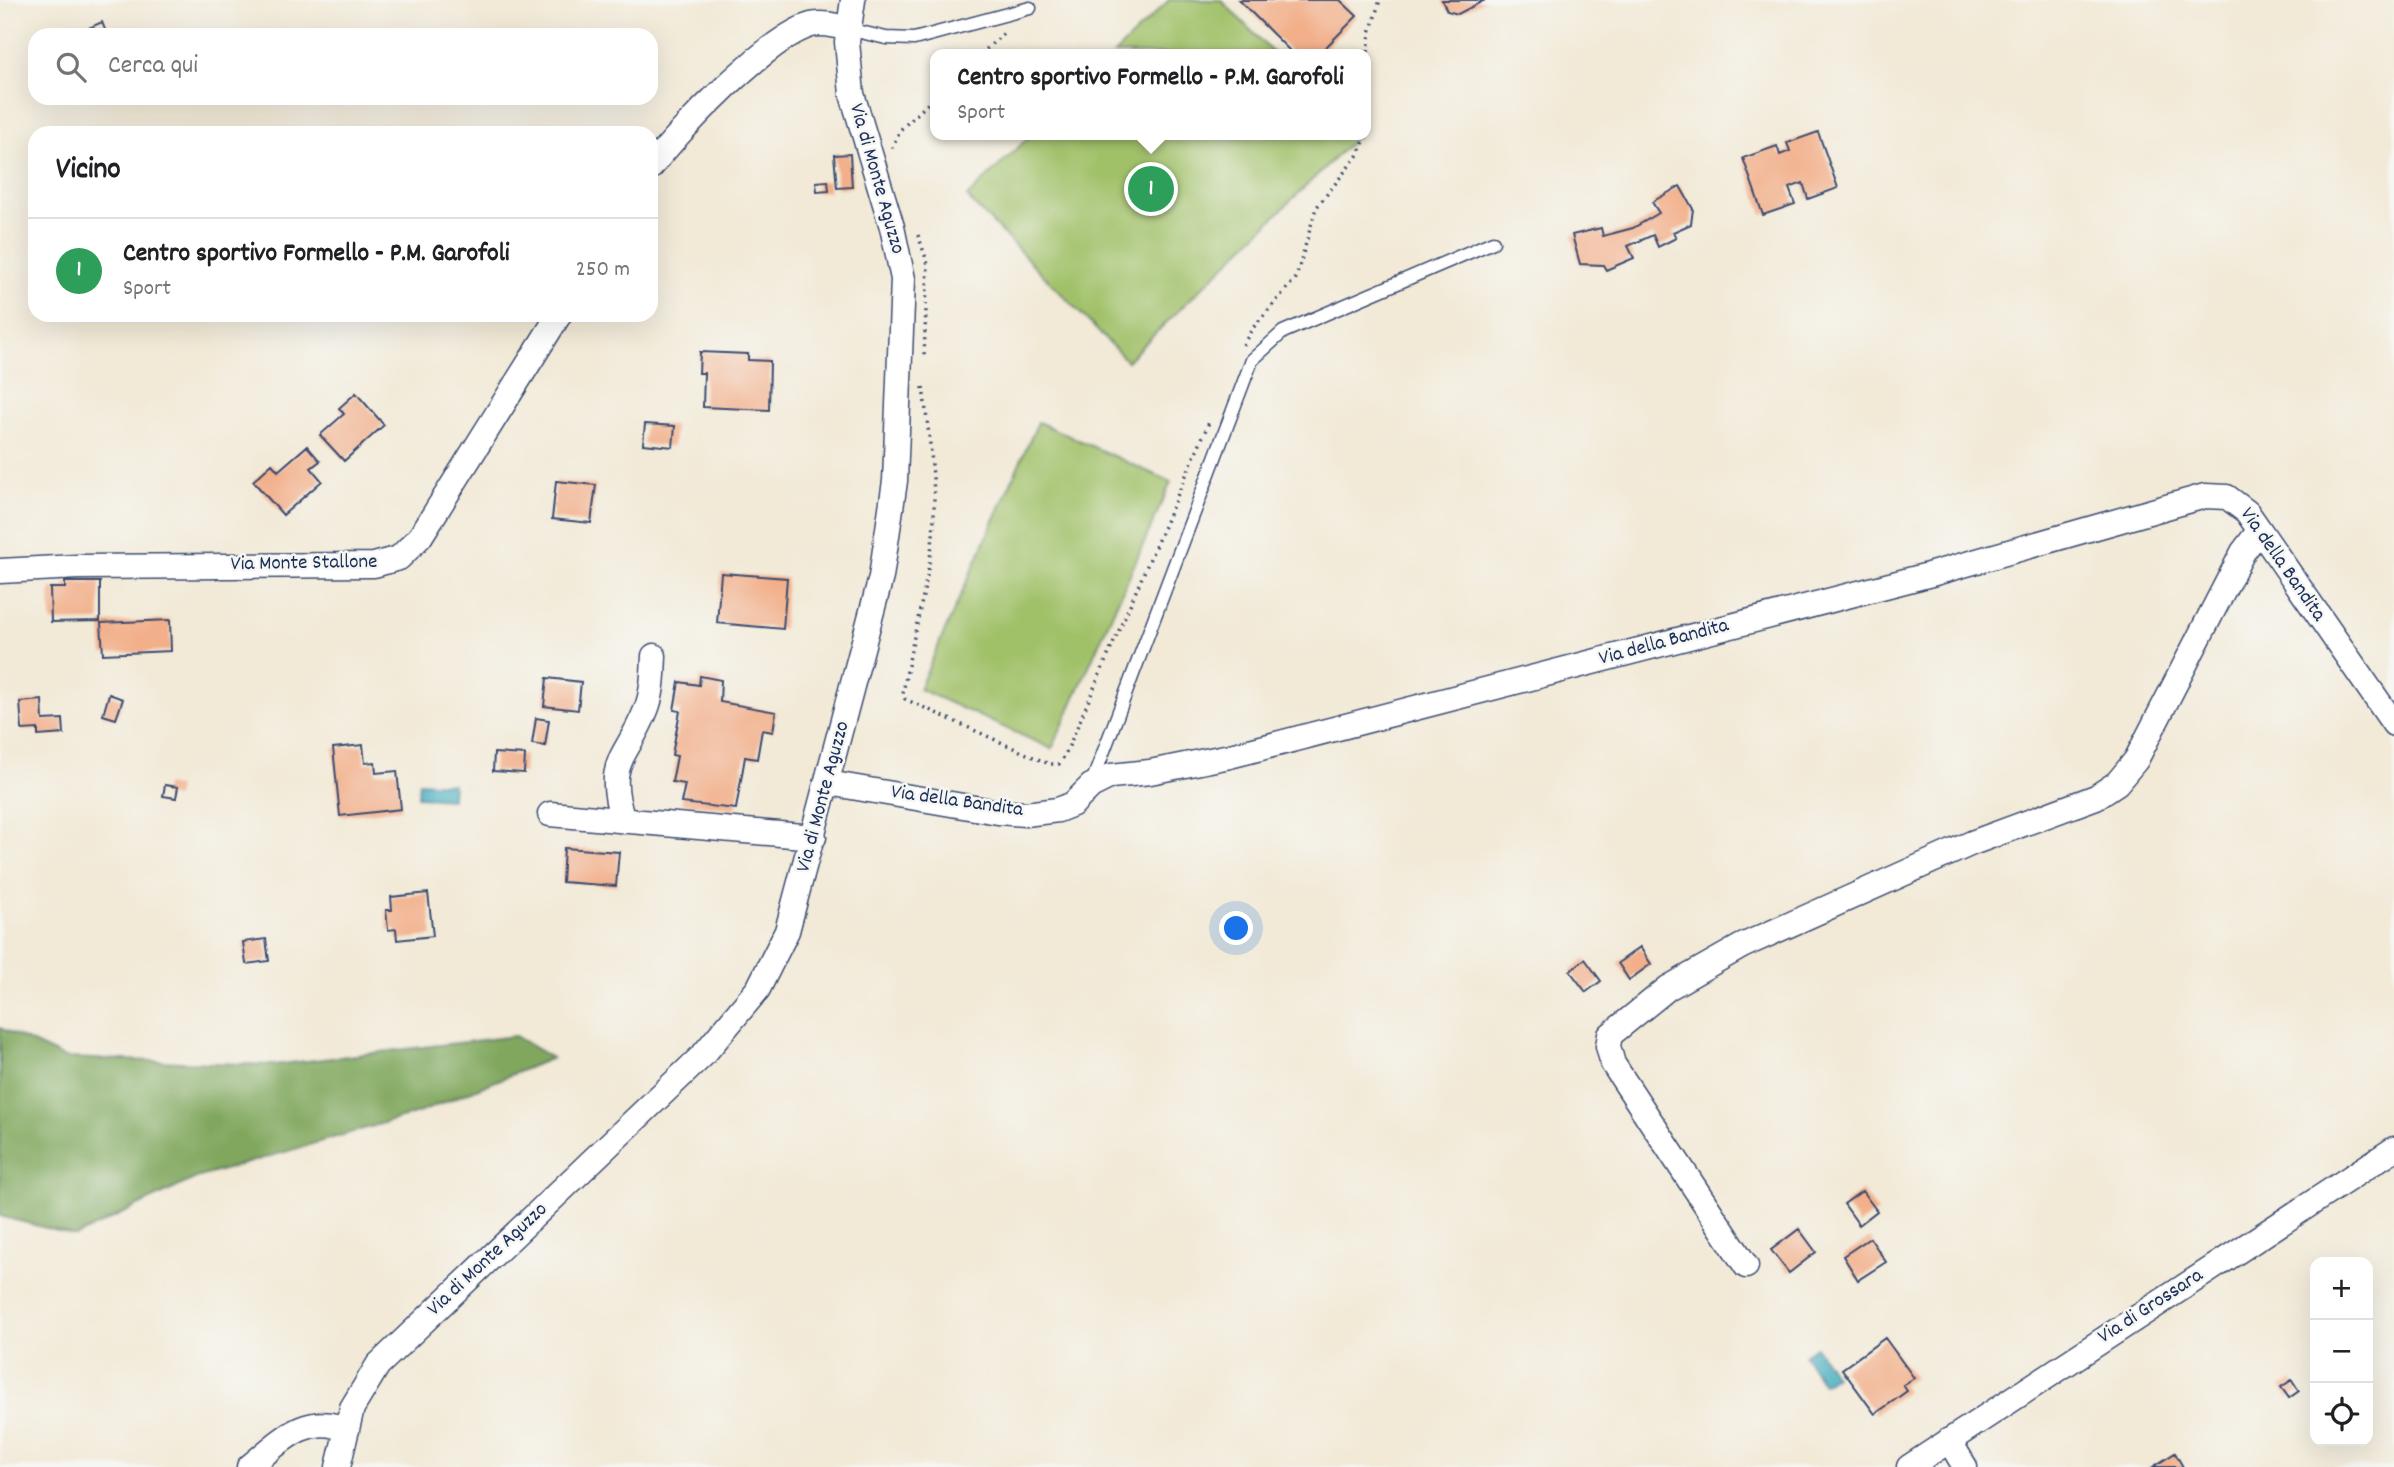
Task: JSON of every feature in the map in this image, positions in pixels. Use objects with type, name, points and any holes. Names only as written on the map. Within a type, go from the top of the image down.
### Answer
[{"type":"street","name":"Via di Monte Aguzzo","points":[[338,1467],[352,1408],[378,1365],[703,1055],[752,997],[765,978],[785,937],[869,627],[890,528],[903,303],[895,238],[855,110],[848,65],[848,29],[853,0]]},
{"type":"street","points":[[658,159],[714,97],[795,33],[820,24],[848,29]]},
{"type":"street","name":"Via Monte Stallone","points":[[0,572],[77,567],[374,565],[399,558],[420,537],[555,322]]},
{"type":"street","name":"Via della Bandita","points":[[828,783],[998,812],[1025,814],[1066,807],[1091,786],[1111,776],[1230,756],[1928,575],[2194,498],[2216,496],[2234,500],[2247,512],[2394,724]]},
{"type":"street","points":[[1746,1266],[1614,1064],[1608,1046],[1610,1035],[1668,988],[1742,946],[1972,844],[2111,788],[2136,760],[2243,552],[2259,531]]},
{"type":"street","points":[[623,821],[615,793],[615,774],[623,751],[648,704],[654,656]]},
{"type":"street","points":[[550,814],[814,837]]},
{"type":"street","name":"Via di Grossara","points":[[1909,1467],[2394,1149]]},
{"type":"street","points":[[249,1467],[301,1427],[333,1424],[347,1430]]},
{"type":"street","points":[[1949,1440],[1965,1467]]},
{"type":"lane","points":[[848,29],[886,38],[914,39],[1030,8]]},
{"type":"lane","points":[[1091,786],[1252,360],[1283,332],[1493,242]]},
{"type":"path","points":[[1368,49],[1370,33],[1380,0]]},
{"type":"path","points":[[891,154],[892,142],[900,130],[930,102]]},
{"type":"path","points":[[1242,348],[1252,329],[1296,278],[1317,208],[1357,156],[1365,140]]},
{"type":"path","points":[[916,228],[928,264],[924,357]]},
{"type":"path","points":[[922,384],[933,467],[933,535],[921,612],[903,694],[905,699],[1049,764],[1059,764],[1065,755],[1215,409]]},
{"type":"green space","points":[[1169,0],[1221,0],[1269,49],[1119,49]]},
{"type":"green space","points":[[1026,140],[1353,140],[1127,361],[967,197]]},
{"type":"green space","points":[[1038,422],[1171,482],[1052,749],[919,689]]},
{"type":"green space","points":[[0,1028],[65,1058],[273,1065],[515,1036],[552,1058],[418,1113],[196,1178],[76,1236],[0,1216]]},
{"type":"water","points":[[419,782],[453,784],[452,799],[418,797]]},
{"type":"water","points":[[1816,1347],[1835,1376],[1823,1384],[1804,1355]]},
{"type":"building","points":[[1239,0],[1340,0],[1357,16],[1324,49],[1288,49]]},
{"type":"building","points":[[1442,0],[1485,0],[1458,14],[1447,11]]},
{"type":"building","points":[[102,22],[104,28],[89,28]]},
{"type":"building","points":[[1818,132],[1838,188],[1808,199],[1803,183],[1789,188],[1795,204],[1763,215],[1743,158],[1777,146],[1780,155],[1790,151],[1787,143]]},
{"type":"building","points":[[850,154],[852,187],[837,188],[834,155]]},
{"type":"building","points":[[828,181],[829,191],[817,192],[816,182]]},
{"type":"building","points":[[1680,186],[1693,209],[1691,224],[1673,232],[1676,238],[1658,247],[1653,235],[1628,246],[1634,258],[1606,270],[1603,265],[1580,264],[1572,235],[1601,228],[1603,236],[1633,228],[1659,213],[1652,202]]},
{"type":"building","points":[[700,352],[748,354],[748,360],[770,361],[769,410],[703,407],[704,373],[699,373]]},
{"type":"building","points":[[356,393],[384,425],[344,461],[320,435],[344,414],[339,408]]},
{"type":"building","points":[[645,424],[675,426],[673,447],[643,444]]},
{"type":"building","points":[[307,446],[320,461],[311,468],[322,481],[283,515],[253,481],[272,464],[278,471]]},
{"type":"building","points":[[556,481],[596,485],[591,523],[552,519]]},
{"type":"building","points":[[721,573],[787,578],[783,629],[717,623]]},
{"type":"building","points":[[65,582],[100,582],[100,621],[51,622],[50,588],[65,588]]},
{"type":"building","points":[[170,620],[171,651],[103,654],[101,623]]},
{"type":"building","points":[[700,676],[721,680],[720,702],[776,712],[773,732],[762,730],[757,759],[745,757],[736,809],[681,803],[685,784],[672,782],[677,756],[672,755],[680,711],[674,710],[679,682],[699,685]]},
{"type":"building","points":[[547,678],[581,682],[578,710],[544,706]]},
{"type":"building","points":[[109,694],[123,699],[116,719],[103,715]]},
{"type":"building","points":[[42,700],[43,720],[63,719],[64,734],[38,736],[38,729],[22,730],[20,702]]},
{"type":"building","points":[[536,718],[549,720],[545,746],[532,744]]},
{"type":"building","points":[[363,745],[365,763],[375,762],[376,773],[397,771],[401,809],[340,816],[333,748]]},
{"type":"building","points":[[494,753],[525,755],[524,773],[493,771]]},
{"type":"building","points":[[165,785],[178,787],[176,798],[163,796]]},
{"type":"building","points":[[564,848],[619,852],[616,886],[562,882]]},
{"type":"building","points":[[428,893],[433,936],[397,940],[396,929],[388,930],[386,910],[392,910],[391,897]]},
{"type":"building","points":[[266,939],[269,961],[246,964],[243,942]]},
{"type":"building","points":[[1640,947],[1651,964],[1629,980],[1618,963]]},
{"type":"building","points":[[1585,959],[1601,981],[1586,992],[1570,971]]},
{"type":"building","points":[[1862,1191],[1877,1211],[1859,1225],[1844,1204]]},
{"type":"building","points":[[1799,1229],[1816,1252],[1789,1273],[1771,1250]]},
{"type":"building","points":[[1870,1238],[1886,1262],[1858,1280],[1843,1256]]},
{"type":"building","points":[[1885,1338],[1914,1378],[1903,1385],[1907,1391],[1875,1414],[1842,1369]]},
{"type":"building","points":[[2292,1380],[2299,1391],[2289,1398],[2281,1387]]},
{"type":"building","points":[[2175,1453],[2183,1467],[2153,1467]]},
{"type":"place","name":"Centro sportivo Formello - P.M. Garofoli","points":[[1151,189]]}]
